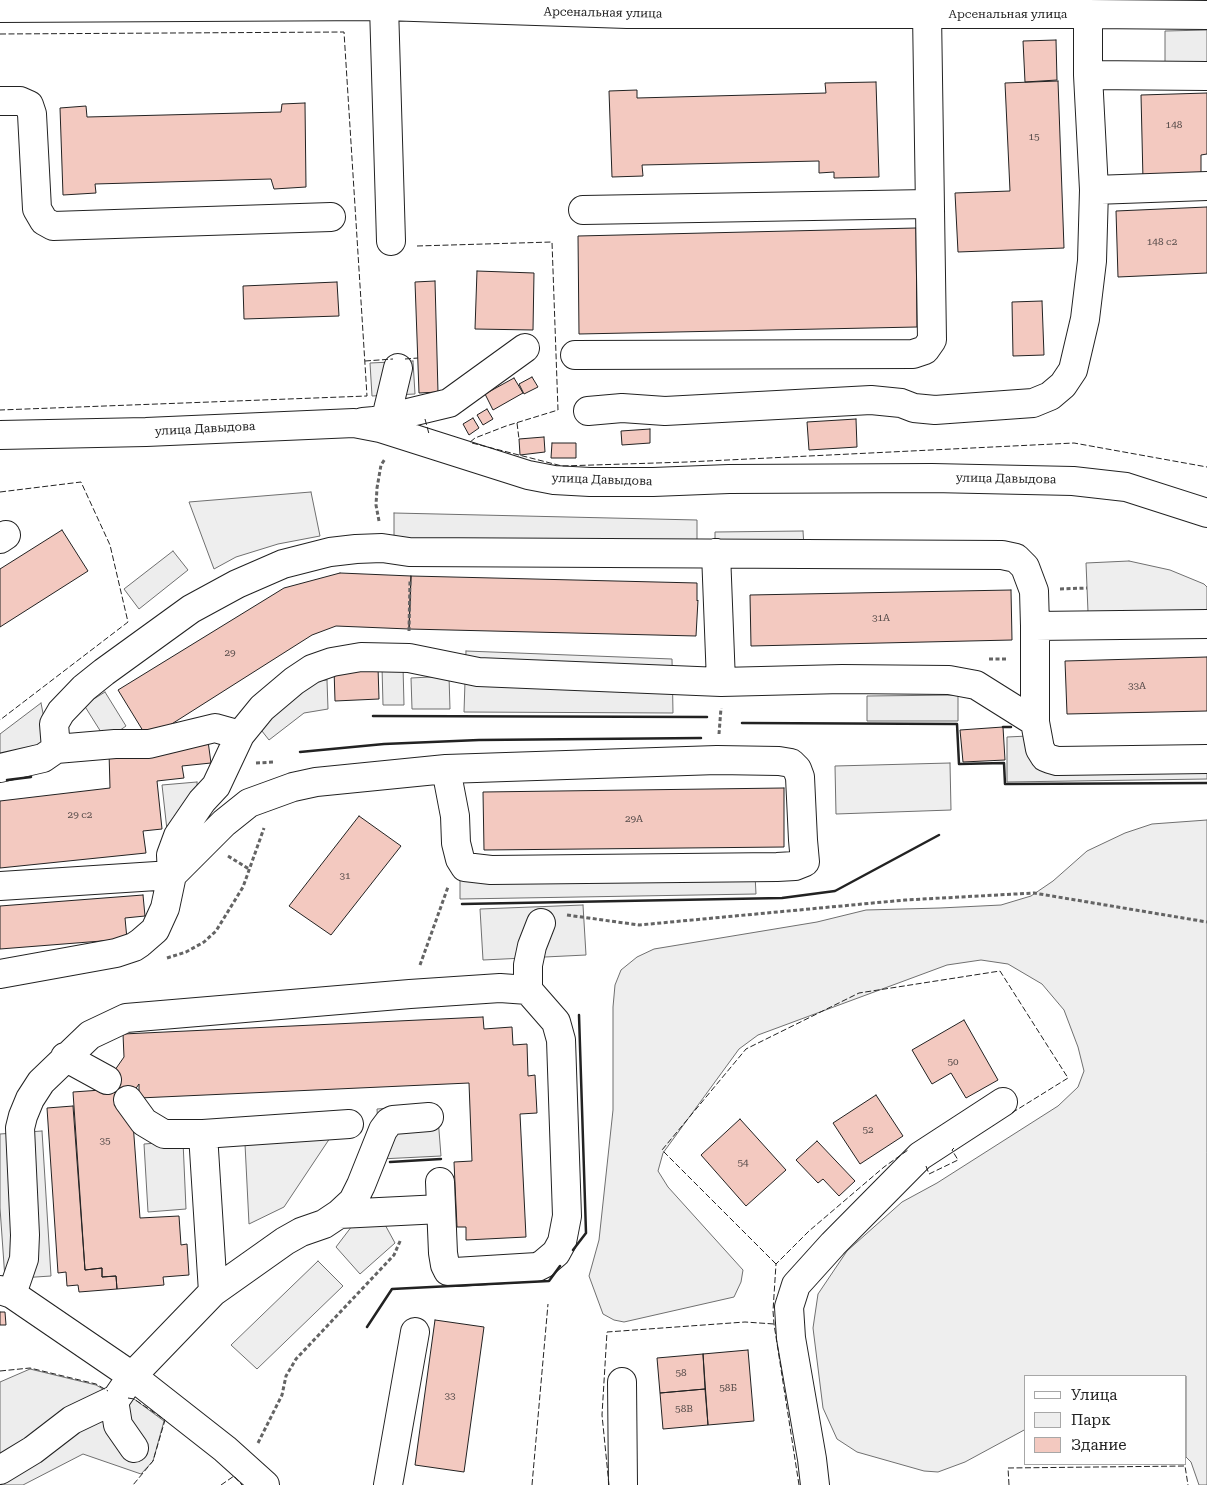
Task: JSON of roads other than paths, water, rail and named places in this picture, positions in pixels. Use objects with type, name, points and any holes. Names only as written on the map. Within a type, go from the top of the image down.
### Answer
[{"type":"street","name":"Арсенальная улица","points":[[0,8],[384,6],[627,14],[1207,15]]},
{"type":"street","points":[[384,6],[391,241]]},
{"type":"street","points":[[575,355],[913,354],[925,350],[932,340],[928,204],[927,14]]},
{"type":"street","points":[[588,411],[622,408],[665,410],[870,400],[901,403],[914,408],[935,410],[1034,403],[1050,396],[1063,385],[1072,370],[1085,319],[1092,261],[1094,190],[1088,75],[1088,14]]},
{"type":"street","points":[[1088,75],[1207,76]]},
{"type":"street","points":[[0,101],[20,101],[29,105],[32,114],[37,210],[44,221],[53,226],[331,217]]},
{"type":"street","points":[[1094,190],[1207,186]]},
{"type":"street","points":[[583,210],[928,204]]},
{"type":"street","points":[[398,368],[392,426],[455,400],[475,383],[525,348]]},
{"type":"street","name":"улица Давыдова","points":[[0,435],[146,432],[354,423],[392,426],[528,475],[554,480],[653,482],[729,479],[932,478],[1073,481],[1126,487],[1181,503],[1207,513]]},
{"type":"street","points":[[56,749],[54,724],[61,712],[104,672],[191,609],[237,584],[283,564],[330,552],[382,548],[409,552],[1002,555],[1016,558],[1026,567],[1034,591],[1035,722],[1040,749],[1045,757],[1057,761],[1207,759]]},
{"type":"street","points":[[716,553],[721,682]]},
{"type":"street","points":[[1035,626],[1207,624]]},
{"type":"street","points":[[0,974],[99,956],[134,947],[155,930],[165,908],[172,875],[170,855],[178,836],[202,801],[216,786],[240,735],[262,708],[294,681],[312,669],[332,662],[361,657],[409,658],[478,672],[721,682],[842,679],[949,680],[976,685],[1035,722]]},
{"type":"street","points":[[0,768],[44,758],[56,749],[115,744],[148,744],[216,728],[240,735]]},
{"type":"street","points":[[0,886],[172,875],[205,841],[250,803],[293,787],[333,780],[446,769],[717,760],[786,762],[791,763],[798,769],[800,777],[802,840],[806,862],[795,866],[476,870],[465,867],[460,859],[456,843],[455,816],[446,769]]},
{"type":"street","points":[[440,1182],[445,1265],[448,1271],[537,1267],[556,1253],[562,1242],[567,1216],[560,1040],[556,1022],[528,990],[528,965],[532,946],[541,923]]},
{"type":"street","points":[[257,1478],[132,1376],[6,1292],[24,1259],[25,1235],[20,1128],[30,1099],[41,1082],[90,1035],[126,1018],[410,994],[500,988],[528,990]]},
{"type":"street","points":[[66,1057],[108,1080]]},
{"type":"street","points":[[128,1100],[144,1122],[164,1134],[203,1134],[349,1124]]},
{"type":"street","points":[[815,1485],[791,1338],[789,1307],[796,1285],[833,1244],[920,1156],[1003,1102]]},
{"type":"street","points":[[0,1470],[33,1450],[72,1420],[114,1400],[132,1376],[213,1292],[285,1241],[301,1232],[324,1224],[339,1214],[353,1201],[386,1125],[393,1120],[429,1117]]},
{"type":"street","points":[[203,1134],[213,1292]]},
{"type":"street","points":[[339,1214],[441,1209]]},
{"type":"street","points":[[388,1485],[415,1332]]},
{"type":"street","points":[[622,1382],[623,1485]]},
{"type":"street","points":[[114,1400],[118,1425],[134,1448]]}]
